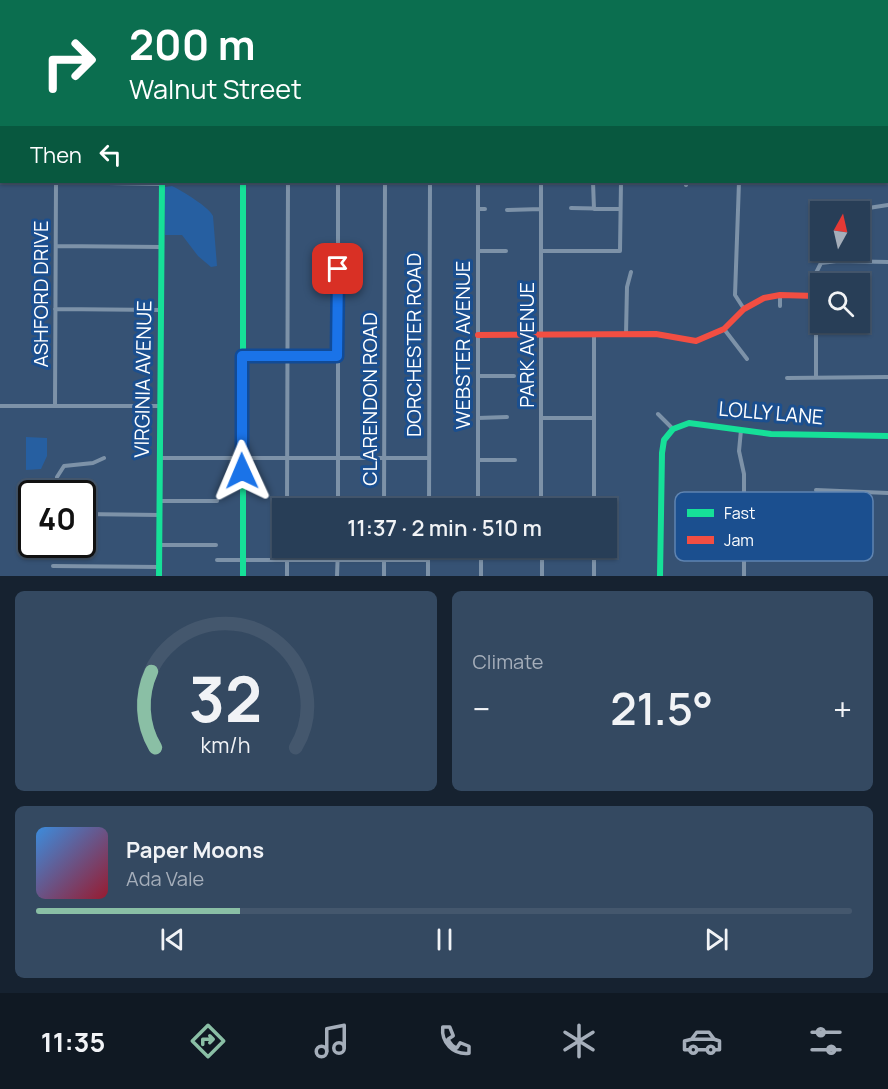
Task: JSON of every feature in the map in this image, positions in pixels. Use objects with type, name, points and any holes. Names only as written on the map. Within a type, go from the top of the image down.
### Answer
[{"type":"street","name":"ASHFORD DRIVE","points":[[55,183],[55,406]]},
{"type":"street","name":"VIRGINIA AVENUE","points":[[159,576],[162,183]]},
{"type":"street","points":[[243,183],[243,576]]},
{"type":"street","points":[[287,498],[288,183]]},
{"type":"street","points":[[338,183],[338,498]]},
{"type":"street","name":"CLARENDON ROAD","points":[[384,498],[385,183]]},
{"type":"street","name":"DORCHESTER ROAD","points":[[429,498],[430,183]]},
{"type":"street","name":"WEBSTER AVENUE","points":[[478,183],[478,498]]},
{"type":"street","name":"PARK AVENUE","points":[[541,498],[542,183]]},
{"type":"street","points":[[593,183],[594,209]]},
{"type":"street","points":[[542,251],[620,250],[621,183]]},
{"type":"street","points":[[739,183],[735,295],[744,309]]},
{"type":"street","points":[[870,208],[888,205]]},
{"type":"street","points":[[571,208],[620,209]]},
{"type":"street","points":[[478,209],[485,209]]},
{"type":"street","points":[[507,210],[542,209]]},
{"type":"street","points":[[56,246],[161,246]]},
{"type":"street","points":[[478,252],[506,251]]},
{"type":"street","points":[[816,273],[821,263],[888,262]]},
{"type":"street","points":[[623,334],[627,287],[631,272]]},
{"type":"street","points":[[780,295],[780,306]]},
{"type":"street","points":[[478,335],[661,334],[696,341],[724,330],[744,309],[764,298],[780,295],[810,296]]},
{"type":"street","points":[[55,309],[161,310]]},
{"type":"street","points":[[724,330],[747,359]]},
{"type":"street","points":[[816,333],[816,377]]},
{"type":"street","points":[[594,334],[594,498]]},
{"type":"street","points":[[242,356],[337,356]]},
{"type":"street","points":[[478,376],[514,376]]},
{"type":"street","points":[[787,378],[888,377]]},
{"type":"street","points":[[0,406],[160,406]]},
{"type":"street","points":[[658,414],[673,429],[664,440],[662,453],[660,576]]},
{"type":"street","points":[[478,418],[507,417]]},
{"type":"street","points":[[542,418],[593,418]]},
{"type":"street","name":"LOLLY LANE","points":[[673,429],[685,423],[693,423],[771,434],[888,436]]},
{"type":"street","points":[[741,430],[739,451],[744,474],[744,492]]},
{"type":"street","points":[[57,480],[64,466],[93,463],[104,458]]},
{"type":"street","points":[[159,458],[429,458]]},
{"type":"street","points":[[478,460],[515,460]]},
{"type":"street","points":[[816,490],[864,492]]},
{"type":"street","points":[[873,492],[888,493]]},
{"type":"street","points":[[160,501],[217,501]]},
{"type":"street","points":[[96,514],[160,515]]},
{"type":"street","points":[[160,545],[216,545]]},
{"type":"street","points":[[481,558],[481,576]]},
{"type":"street","points":[[542,558],[542,576]]},
{"type":"street","points":[[594,558],[594,576]]},
{"type":"street","points":[[287,559],[287,576]]},
{"type":"street","points":[[337,576],[338,559]]},
{"type":"street","points":[[384,559],[384,576]]},
{"type":"street","points":[[218,560],[428,560],[428,576]]},
{"type":"street","points":[[53,566],[159,567]]},
{"type":"shaded area","points":[[172,186],[201,204],[213,216],[217,266],[211,267],[198,256],[182,235],[165,235],[165,187]]},
{"type":"shaded area","points":[[26,437],[47,438],[47,456],[41,469],[26,470]]},
{"type":"traffic: fast","points":[[159,576],[162,183]]},
{"type":"traffic: fast","points":[[243,183],[243,576]]},
{"type":"traffic: fast","points":[[660,576],[662,453],[664,440],[673,429],[689,423],[771,434],[888,436]]},
{"type":"traffic: jam","points":[[478,335],[656,334],[696,341],[724,329],[744,309],[764,298],[780,295],[810,296]]},
{"type":"route","points":[[242,471],[242,356],[337,356],[338,269]]}]
